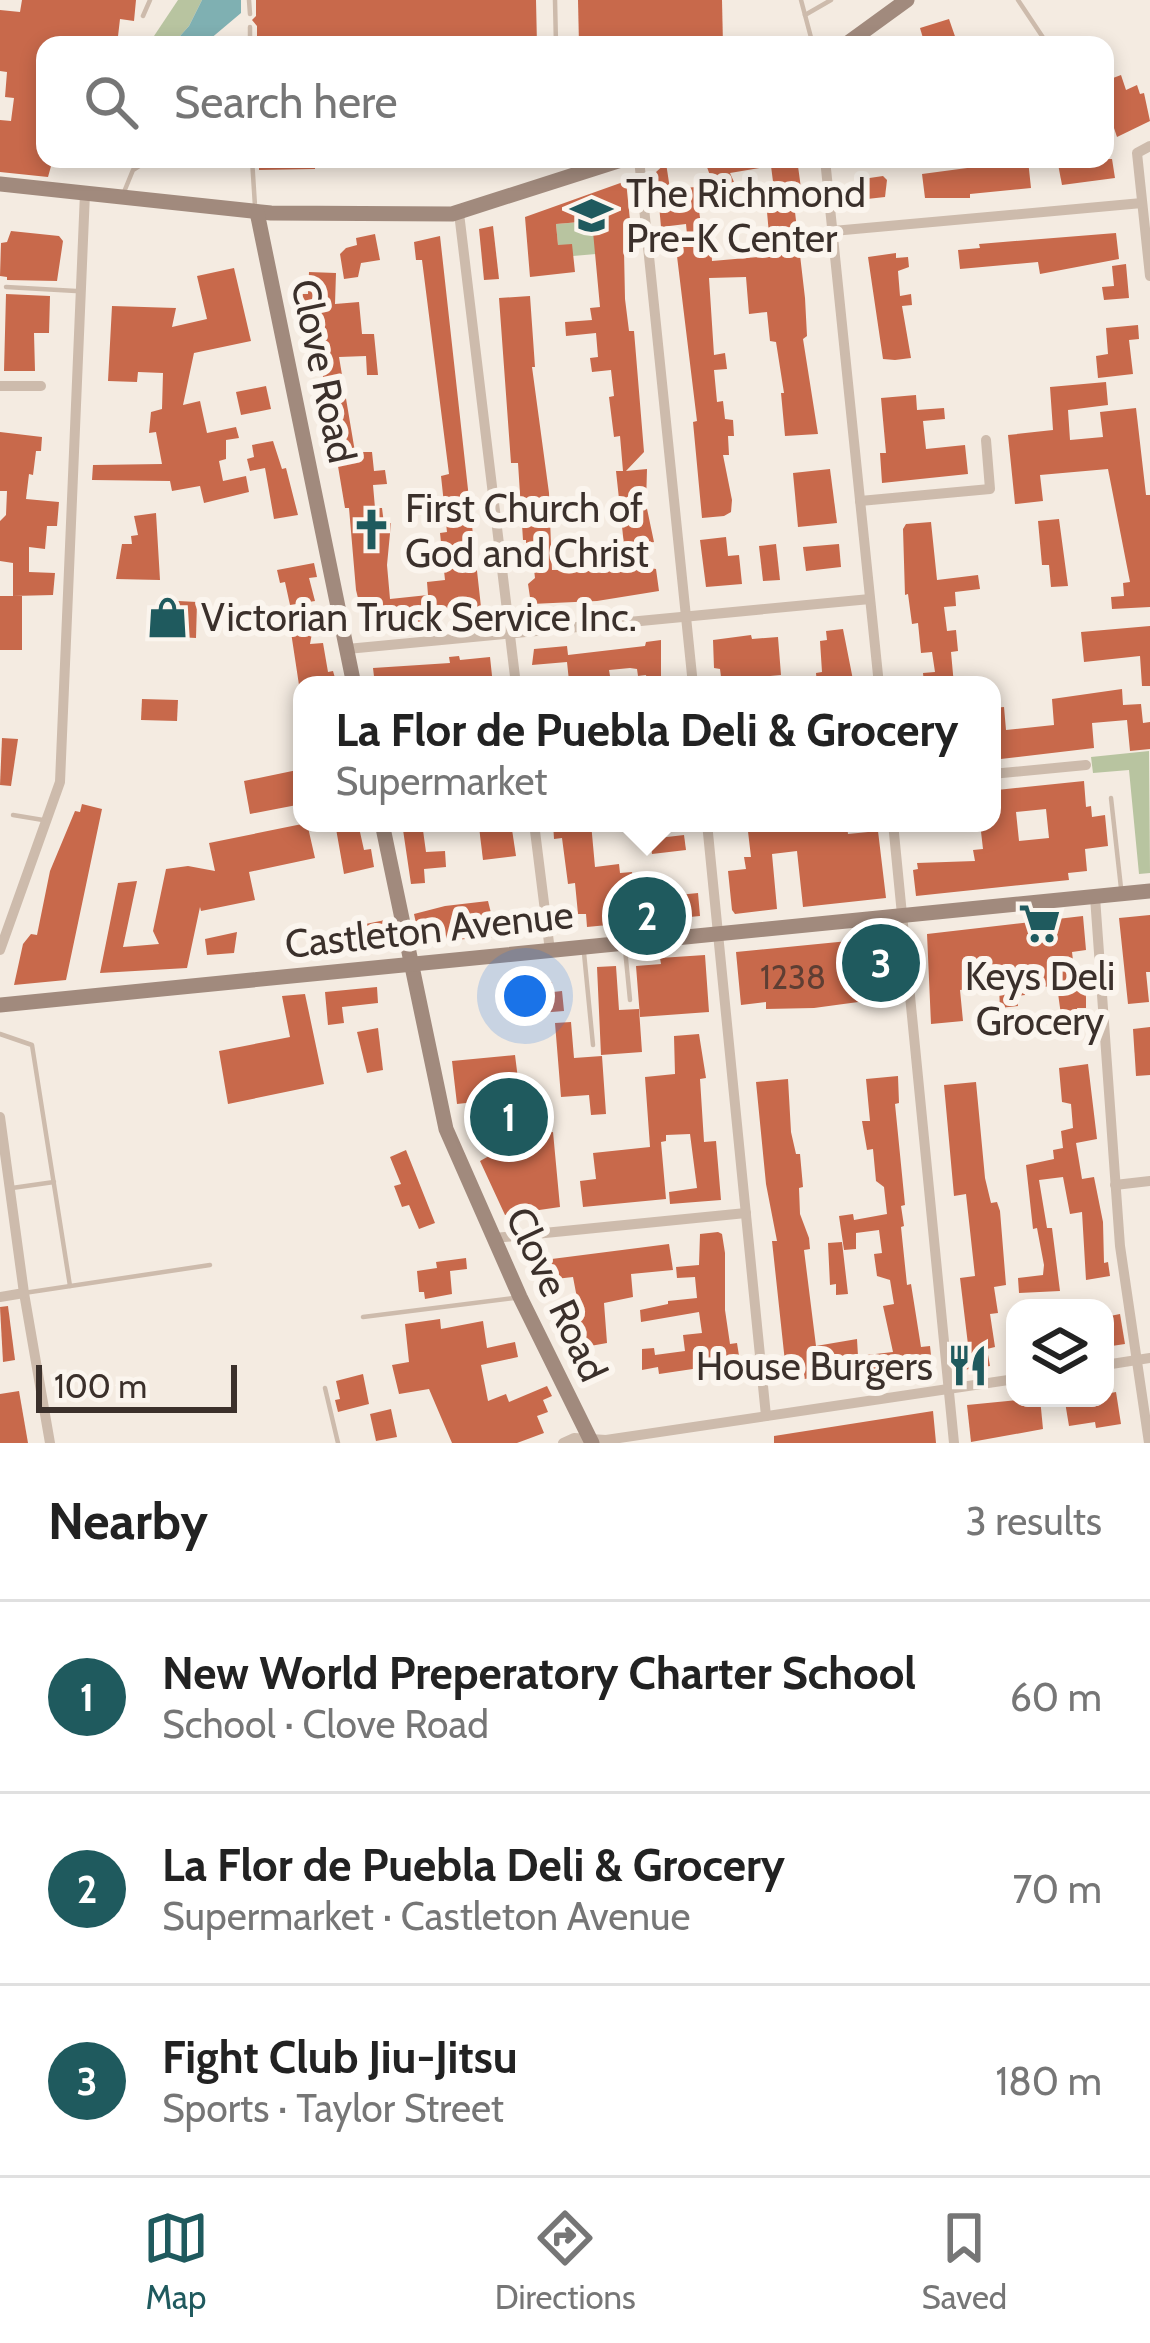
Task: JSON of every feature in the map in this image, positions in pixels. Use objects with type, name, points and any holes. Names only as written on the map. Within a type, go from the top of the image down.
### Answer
[{"type":"street","points":[[857,36],[907,0]]},
{"type":"street","points":[[1150,146],[1137,152],[1150,276]]},
{"type":"street","points":[[0,184],[257,212],[459,213],[571,168]]},
{"type":"street","points":[[640,168],[692,676]]},
{"type":"street","points":[[826,168],[878,676]]},
{"type":"street","points":[[0,950],[60,782],[85,194]]},
{"type":"street","points":[[833,231],[1142,203]]},
{"type":"street","name":"Clove Road","points":[[257,212],[352,676]]},
{"type":"street","points":[[459,213],[516,676]]},
{"type":"street","points":[[0,386],[41,386]]},
{"type":"street","points":[[860,501],[990,490],[986,440]]},
{"type":"street","points":[[347,650],[870,598]]},
{"type":"street","points":[[1001,773],[1087,765]]},
{"type":"street","name":"Clove Road","points":[[384,832],[446,1130],[591,1441]]},
{"type":"street","points":[[535,832],[550,951]]},
{"type":"street","points":[[707,832],[766,1416]]},
{"type":"street","points":[[894,832],[954,1443]]},
{"type":"street","name":"Castleton Avenue","points":[[0,1005],[1150,891]]},
{"type":"street","points":[[1095,897],[1120,1246],[1144,1359],[1149,1443]]},
{"type":"street","points":[[0,1117],[50,1443]]},
{"type":"street","points":[[1115,1185],[1150,1181]]},
{"type":"street","points":[[494,1238],[746,1213]]},
{"type":"street","points":[[0,1297],[24,1293]]},
{"type":"street","points":[[1114,1364],[1144,1359]]},
{"type":"street","points":[[563,1443],[1006,1380]]},
{"type":"lane","points":[[143,16],[150,0]]},
{"type":"lane","points":[[250,0],[250,14]]},
{"type":"lane","points":[[555,0],[556,36]]},
{"type":"lane","points":[[801,0],[811,36]]},
{"type":"lane","points":[[805,15],[831,0]]},
{"type":"lane","points":[[1018,0],[1042,36]]},
{"type":"lane","points":[[250,27],[250,36]]},
{"type":"lane","points":[[122,197],[136,168]]},
{"type":"lane","points":[[252,168],[257,212]]},
{"type":"lane","points":[[6,287],[82,291]]},
{"type":"lane","points":[[1112,799],[1122,894]]},
{"type":"lane","points":[[13,815],[47,821]]},
{"type":"lane","points":[[624,943],[630,1000]]},
{"type":"lane","points":[[584,947],[592,1045]]},
{"type":"lane","points":[[0,1034],[32,1045],[70,1286]]},
{"type":"lane","points":[[10,1189],[54,1182]]},
{"type":"lane","points":[[24,1293],[210,1265]]},
{"type":"lane","points":[[363,1318],[520,1297]]},
{"type":"lane","points":[[325,1388],[338,1443]]},
{"type":"green space","points":[[178,0],[202,0],[180,36],[154,36]]},
{"type":"green space","points":[[593,221],[596,254],[573,256],[558,245],[556,224]]},
{"type":"green space","points":[[1149,751],[1150,873],[1139,874],[1129,770],[1093,773],[1091,757]]},
{"type":"water","points":[[202,0],[241,0],[241,13],[214,36],[180,36]]},
{"type":"building","points":[[22,0],[136,0],[134,21],[120,19],[118,36],[36,36],[36,168],[50,168],[48,177],[0,172],[0,120],[11,121],[14,98],[5,97],[7,72],[0,71],[0,10],[20,12]]},
{"type":"building","points":[[256,0],[536,0],[537,36],[257,36],[252,20]]},
{"type":"building","points":[[578,0],[722,0],[723,36],[579,36]]},
{"type":"building","points":[[949,19],[955,36],[922,36],[920,28]]},
{"type":"building","points":[[1121,75],[1126,90],[1137,85],[1140,94],[1144,93],[1150,121],[1117,137],[1114,128],[1114,78]]},
{"type":"building","points":[[667,168],[670,189],[696,187],[703,241],[711,241],[712,261],[771,256],[767,212],[773,211],[771,168],[798,168],[804,210],[795,212],[805,298],[807,336],[803,339],[818,434],[785,436],[776,342],[770,341],[767,312],[749,314],[746,277],[709,278],[714,355],[725,353],[727,369],[714,370],[717,402],[723,401],[725,419],[733,420],[734,436],[728,436],[729,455],[723,455],[731,512],[702,518],[693,422],[697,421],[676,248],[688,245],[686,224],[661,227],[656,172]]},
{"type":"building","points":[[707,168],[759,168],[730,173],[734,182],[715,189]]},
{"type":"building","points":[[1029,168],[1031,188],[970,194],[970,198],[925,198],[922,174]]},
{"type":"building","points":[[1059,168],[1113,168],[1115,178],[1062,185]]},
{"type":"building","points":[[883,176],[887,180],[885,197],[858,200],[856,180]]},
{"type":"building","points":[[626,181],[633,250],[624,251],[625,299],[629,331],[634,331],[644,452],[626,471],[647,469],[646,504],[654,542],[642,544],[645,567],[656,569],[659,591],[597,601],[531,604],[528,584],[535,578],[532,553],[526,551],[523,540],[518,463],[511,463],[499,298],[530,296],[532,367],[549,493],[552,570],[630,569],[616,471],[623,471],[609,397],[614,396],[611,370],[592,372],[590,358],[598,357],[596,333],[566,336],[565,322],[592,320],[590,308],[600,307],[592,221],[556,224],[558,245],[572,244],[575,272],[530,277],[525,217]]},
{"type":"building","points":[[493,226],[499,279],[484,280],[479,229]]},
{"type":"building","points":[[11,231],[59,236],[63,241],[57,281],[0,276],[1,243],[7,242]]},
{"type":"building","points":[[1116,233],[1119,259],[1040,274],[1038,262],[960,269],[958,250],[980,248],[979,244]]},
{"type":"building","points":[[375,234],[380,260],[361,263],[358,277],[344,279],[340,254],[357,245],[356,238]]},
{"type":"building","points":[[440,236],[482,616],[451,620],[450,610],[424,613],[423,625],[366,631],[356,590],[349,508],[345,508],[319,353],[310,352],[307,321],[300,321],[295,294],[308,294],[309,272],[336,273],[335,304],[359,302],[362,334],[374,334],[378,375],[367,375],[366,356],[339,357],[355,452],[372,452],[374,471],[385,470],[387,484],[373,485],[375,508],[382,508],[384,524],[391,523],[390,599],[428,595],[427,582],[445,580],[440,533],[447,532],[441,476],[449,474],[422,260],[416,260],[414,242]]},
{"type":"building","points":[[896,253],[896,258],[908,257],[909,267],[898,271],[900,296],[911,294],[912,305],[902,306],[911,358],[895,360],[883,359],[868,257]]},
{"type":"building","points":[[1126,264],[1129,298],[1104,300],[1102,287],[1114,286],[1112,266]]},
{"type":"building","points":[[234,268],[251,341],[194,353],[183,405],[200,401],[207,433],[236,427],[239,438],[226,440],[226,459],[219,461],[223,481],[246,476],[249,492],[204,503],[200,486],[172,491],[170,481],[92,480],[93,465],[162,464],[156,432],[149,433],[151,412],[162,409],[163,373],[138,372],[137,382],[108,381],[112,306],[176,308],[172,327],[207,319],[197,276]]},
{"type":"building","points":[[6,294],[50,296],[49,333],[34,333],[35,371],[4,371]]},
{"type":"building","points":[[1138,325],[1139,339],[1129,340],[1133,374],[1098,378],[1096,356],[1108,354],[1106,328]]},
{"type":"building","points":[[1106,382],[1108,405],[1068,410],[1070,440],[1103,437],[1100,412],[1136,408],[1146,495],[1150,495],[1150,607],[1112,609],[1111,597],[1124,596],[1123,583],[1130,582],[1108,469],[1040,475],[1043,501],[1015,504],[1008,435],[1053,430],[1050,387]]},
{"type":"building","points":[[266,386],[271,409],[241,415],[236,392]]},
{"type":"building","points":[[916,395],[917,410],[944,408],[945,419],[923,421],[926,449],[965,445],[968,474],[882,483],[880,453],[886,453],[881,398]]},
{"type":"building","points":[[0,432],[42,437],[26,499],[59,502],[57,526],[47,526],[45,549],[29,547],[29,572],[55,573],[53,595],[13,596],[13,563],[0,561],[0,521],[6,515],[7,491],[0,491]]},
{"type":"building","points":[[273,441],[282,469],[286,468],[298,515],[274,519],[265,468],[250,471],[247,459],[254,457],[252,445]]},
{"type":"building","points":[[830,469],[837,523],[798,527],[793,473]]},
{"type":"building","points":[[156,513],[160,580],[116,579],[122,544],[132,544],[131,536],[138,535],[134,516]]},
{"type":"building","points":[[1059,519],[1068,586],[1051,587],[1049,565],[1042,565],[1038,521]]},
{"type":"building","points":[[931,522],[937,580],[978,575],[980,589],[955,592],[956,606],[944,607],[947,631],[956,630],[958,651],[951,652],[953,676],[923,676],[935,672],[932,652],[921,653],[918,623],[912,624],[905,595],[906,524]]},
{"type":"building","points":[[726,537],[728,556],[739,555],[742,584],[706,587],[700,540]]},
{"type":"building","points":[[776,544],[780,580],[763,581],[759,546]]},
{"type":"building","points":[[839,544],[841,567],[806,571],[803,547]]},
{"type":"building","points":[[314,563],[317,577],[309,578],[315,601],[290,605],[277,570]]},
{"type":"building","points":[[0,596],[22,596],[22,650],[0,650]]},
{"type":"building","points":[[160,600],[197,602],[196,638],[159,636]]},
{"type":"building","points":[[291,607],[315,617],[310,644],[323,643],[328,672],[334,676],[298,676],[289,619],[293,619]]},
{"type":"building","points":[[1150,626],[1150,686],[1142,686],[1140,656],[1084,662],[1081,632]]},
{"type":"building","points":[[843,629],[852,676],[816,676],[822,672],[820,641],[827,640],[826,631]]},
{"type":"building","points":[[778,637],[781,675],[721,676],[720,669],[714,668],[713,640]]},
{"type":"building","points":[[661,640],[661,676],[638,676],[637,669],[630,668],[609,670],[610,676],[568,676],[567,662],[532,665],[534,649],[567,646],[568,655],[645,646]]},
{"type":"building","points":[[449,657],[490,657],[492,676],[374,676],[373,668],[450,663]]},
{"type":"building","points":[[1122,689],[1123,705],[1141,704],[1143,723],[1150,722],[1150,749],[1130,751],[1127,720],[1092,723],[1094,748],[1001,759],[1001,707],[1006,730],[1054,725],[1052,699]]},
{"type":"building","points":[[142,699],[178,700],[177,721],[141,720]]},
{"type":"building","points":[[2,738],[18,739],[11,786],[0,785]]},
{"type":"building","points":[[293,771],[293,806],[250,814],[244,781]]},
{"type":"building","points":[[1084,781],[1086,807],[1091,806],[1092,817],[1105,815],[1108,846],[1085,849],[1087,871],[1068,873],[1069,880],[916,896],[913,870],[918,869],[917,863],[975,861],[973,850],[983,849],[981,832],[1001,832],[1001,790]],"holes":[[[1046,809],[1049,838],[1019,841],[1016,812]]]},
{"type":"building","points":[[82,804],[102,809],[66,980],[14,985],[23,944],[31,934],[37,935],[50,871]]},
{"type":"building","points":[[293,826],[293,832],[309,832],[315,858],[249,872],[255,900],[201,911],[200,907],[187,968],[100,973],[118,883],[137,881],[123,947],[159,944],[153,931],[166,869],[188,866],[215,871],[209,843]]},
{"type":"building","points":[[337,832],[360,832],[364,850],[371,849],[374,867],[344,874]]},
{"type":"building","points":[[403,832],[423,832],[426,852],[445,851],[446,867],[424,869],[425,883],[411,884]]},
{"type":"building","points":[[480,832],[512,832],[516,856],[483,860]]},
{"type":"building","points":[[554,832],[592,832],[595,867],[619,864],[620,873],[632,872],[633,879],[666,876],[668,896],[698,893],[700,916],[587,927],[586,914],[578,914],[575,883],[568,884],[562,838],[554,839]]},
{"type":"building","points":[[748,832],[878,832],[886,898],[803,907],[797,851],[772,854],[777,909],[735,914],[728,871],[746,869],[744,857],[751,857]]},
{"type":"building","points":[[684,835],[686,850],[652,854],[650,839]]},
{"type":"building","points":[[488,901],[497,937],[420,942],[414,914]]},
{"type":"building","points":[[1150,915],[1149,1002],[1128,1004],[1119,918]]},
{"type":"building","points":[[1083,916],[1086,950],[1072,952],[1076,986],[1085,985],[1086,1008],[1077,1008],[1078,1014],[1061,1015],[1057,986],[1025,988],[1025,995],[1017,996],[1018,1006],[1000,1008],[999,987],[960,990],[963,1021],[931,1024],[927,934]]},
{"type":"building","points":[[385,920],[390,945],[361,951],[356,926]]},
{"type":"building","points":[[237,932],[234,953],[207,955],[205,939]]},
{"type":"building","points":[[889,937],[895,997],[814,1008],[766,1009],[766,1002],[741,1005],[736,952]]},
{"type":"building","points":[[705,955],[709,1012],[640,1017],[636,966],[661,964],[660,958]]},
{"type":"building","points":[[616,966],[619,1010],[639,1009],[642,1052],[601,1055],[597,967]]},
{"type":"building","points":[[535,970],[536,984],[552,982],[553,992],[562,991],[564,1011],[539,1013],[538,998],[524,1000],[521,971]]},
{"type":"building","points":[[377,987],[378,1003],[342,1007],[344,1023],[328,1025],[325,992]]},
{"type":"building","points":[[305,994],[324,1084],[228,1104],[219,1051],[290,1037],[282,996]]},
{"type":"building","points":[[571,1022],[574,1058],[602,1056],[606,1114],[591,1115],[589,1095],[561,1097],[555,1023]]},
{"type":"building","points":[[1150,1027],[1150,1075],[1136,1076],[1133,1029]]},
{"type":"building","points":[[378,1028],[383,1070],[367,1073],[357,1032]]},
{"type":"building","points":[[699,1034],[706,1078],[700,1079],[704,1142],[716,1141],[721,1200],[670,1204],[669,1192],[697,1188],[690,1134],[666,1135],[661,1142],[666,1199],[583,1207],[580,1181],[596,1179],[593,1153],[650,1147],[645,1077],[675,1074],[674,1036]]},
{"type":"building","points":[[515,1055],[525,1135],[553,1132],[560,1207],[505,1215],[480,1161],[489,1156],[484,1101],[457,1104],[452,1061]]},
{"type":"building","points":[[1088,1064],[1097,1139],[1076,1143],[1082,1179],[1094,1177],[1103,1222],[1104,1263],[1108,1262],[1110,1276],[1086,1280],[1082,1212],[1070,1214],[1063,1177],[1039,1180],[1047,1228],[1052,1228],[1060,1291],[1019,1293],[1018,1278],[1043,1275],[1044,1265],[1037,1228],[1033,1229],[1026,1165],[1054,1159],[1053,1150],[1063,1148],[1061,1131],[1073,1128],[1071,1104],[1062,1102],[1059,1068]]},
{"type":"building","points":[[898,1076],[899,1103],[895,1104],[907,1285],[911,1284],[921,1347],[930,1346],[933,1373],[871,1381],[870,1369],[831,1371],[832,1376],[804,1379],[802,1361],[785,1362],[772,1241],[777,1241],[756,1082],[788,1079],[791,1132],[796,1154],[800,1154],[803,1187],[799,1188],[800,1214],[809,1238],[810,1249],[804,1250],[816,1346],[857,1339],[858,1356],[893,1352],[883,1306],[894,1304],[890,1280],[877,1276],[874,1254],[882,1253],[879,1230],[856,1233],[856,1249],[844,1250],[839,1216],[853,1214],[854,1220],[887,1214],[884,1187],[876,1181],[873,1149],[867,1150],[862,1121],[870,1121],[866,1079]]},
{"type":"building","points":[[976,1082],[985,1178],[991,1203],[997,1202],[1000,1211],[1006,1285],[994,1287],[998,1313],[990,1314],[995,1347],[987,1349],[990,1366],[963,1370],[961,1354],[969,1353],[960,1278],[975,1276],[966,1194],[954,1196],[944,1085]]},
{"type":"building","points":[[406,1150],[435,1223],[419,1229],[409,1205],[402,1207],[394,1186],[401,1184],[390,1157]]},
{"type":"building","points":[[718,1232],[725,1253],[730,1344],[737,1343],[740,1362],[659,1374],[658,1367],[642,1370],[642,1349],[654,1348],[655,1355],[685,1351],[683,1335],[702,1333],[699,1312],[641,1322],[640,1310],[697,1298],[695,1277],[677,1278],[676,1267],[699,1265],[700,1234]]},
{"type":"building","points":[[842,1242],[848,1294],[836,1295],[836,1284],[830,1285],[828,1243]]},
{"type":"building","points":[[669,1244],[673,1270],[631,1274],[633,1297],[604,1303],[607,1343],[579,1348],[574,1320],[581,1319],[573,1277],[538,1281],[536,1261]]},
{"type":"building","points":[[466,1258],[467,1269],[450,1271],[452,1294],[425,1299],[424,1292],[419,1292],[417,1271],[437,1268],[436,1262]]},
{"type":"building","points":[[8,1306],[15,1360],[3,1362],[0,1307]]},
{"type":"building","points":[[1120,1314],[1125,1344],[1114,1346],[1114,1315]]},
{"type":"building","points":[[440,1319],[441,1329],[483,1321],[487,1348],[515,1342],[518,1357],[481,1365],[488,1401],[506,1394],[509,1402],[547,1386],[552,1396],[543,1400],[548,1412],[537,1416],[544,1433],[517,1443],[452,1443],[429,1389],[399,1394],[392,1365],[409,1362],[405,1324]]},
{"type":"building","points":[[363,1374],[369,1404],[338,1412],[336,1381]]},
{"type":"building","points":[[19,1391],[28,1443],[0,1443],[0,1394]]},
{"type":"building","points":[[1114,1392],[1121,1424],[1069,1426],[1066,1407],[1114,1407]]},
{"type":"building","points":[[1006,1401],[1006,1407],[1041,1407],[1043,1429],[971,1442],[967,1405]]},
{"type":"building","points":[[391,1409],[397,1437],[376,1441],[370,1414]]},
{"type":"building","points":[[933,1411],[936,1443],[774,1443],[774,1436]]},
{"type":"place","name":"The Richmond Pre-K Center","points":[[592,215]]},
{"type":"place","name":"First Church of God and Christ","points":[[371,530]]},
{"type":"place","name":"Victorian Truck Service Inc.","points":[[167,617]]},
{"type":"place","name":"La Flor de Puebla Deli & Grocery","points":[[647,916]]},
{"type":"place","name":"Keys Deli Grocery","points":[[1040,924]]},
{"type":"place","name":"Fight Club Jiu-Jitsu","points":[[881,963]]},
{"type":"place","name":"New World Preperatory Charter School","points":[[509,1117]]},
{"type":"place","name":"House Burgers","points":[[967,1366]]}]
